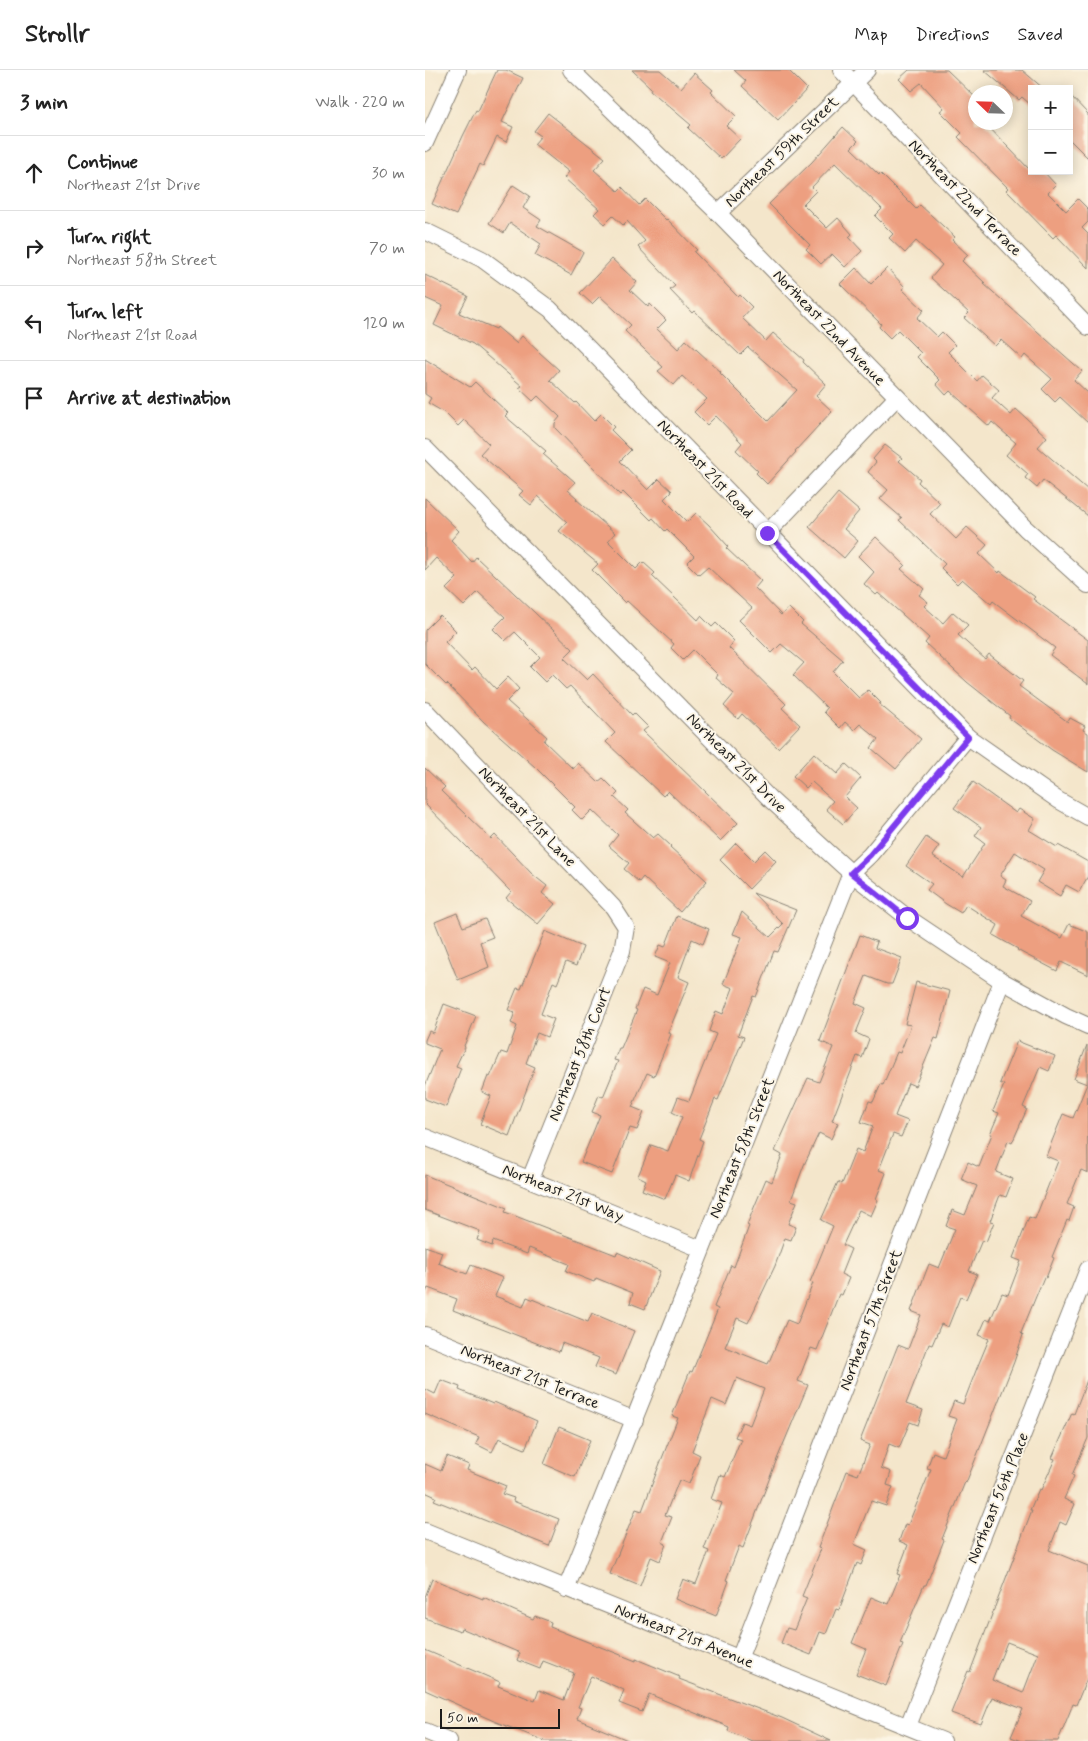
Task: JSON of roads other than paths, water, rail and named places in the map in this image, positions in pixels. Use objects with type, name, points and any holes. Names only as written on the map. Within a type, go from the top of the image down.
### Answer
[{"type":"street","points":[[425,143],[458,70]]},
{"type":"street","name":"Northeast 22nd Avenue","points":[[571,70],[718,213],[1025,528],[1088,585]]},
{"type":"street","name":"Northeast 22nd Terrace","points":[[841,70],[1088,327]]},
{"type":"street","name":"Northeast 59th Street","points":[[718,213],[867,70]]},
{"type":"street","name":"Northeast 21st Road","points":[[425,231],[482,260],[550,309],[968,737],[1058,800],[1088,817]]},
{"type":"street","points":[[767,533],[897,397]]},
{"type":"street","name":"Northeast 21st Drive","points":[[425,448],[771,800],[851,873],[907,918],[1002,981],[1088,1026]]},
{"type":"street","name":"Northeast 21st Lane","points":[[425,710],[613,907],[625,927]]},
{"type":"street","name":"Northeast 58th Street","points":[[566,1589],[635,1420],[851,873],[870,855],[968,737]]},
{"type":"street","name":"Northeast 58th Court","points":[[530,1179],[622,951],[625,927]]},
{"type":"street","name":"Northeast 57th Street","points":[[739,1659],[1002,981]]},
{"type":"street","name":"Northeast 21st Way","points":[[425,1137],[701,1249]]},
{"type":"street","name":"Northeast 56th Place","points":[[908,1726],[1088,1269]]},
{"type":"street","name":"Northeast 21st Terrace","points":[[425,1334],[635,1420]]},
{"type":"street","name":"Northeast 21st Avenue","points":[[425,1532],[943,1741]]},
{"type":"street","points":[[425,1731],[449,1741]]}]
